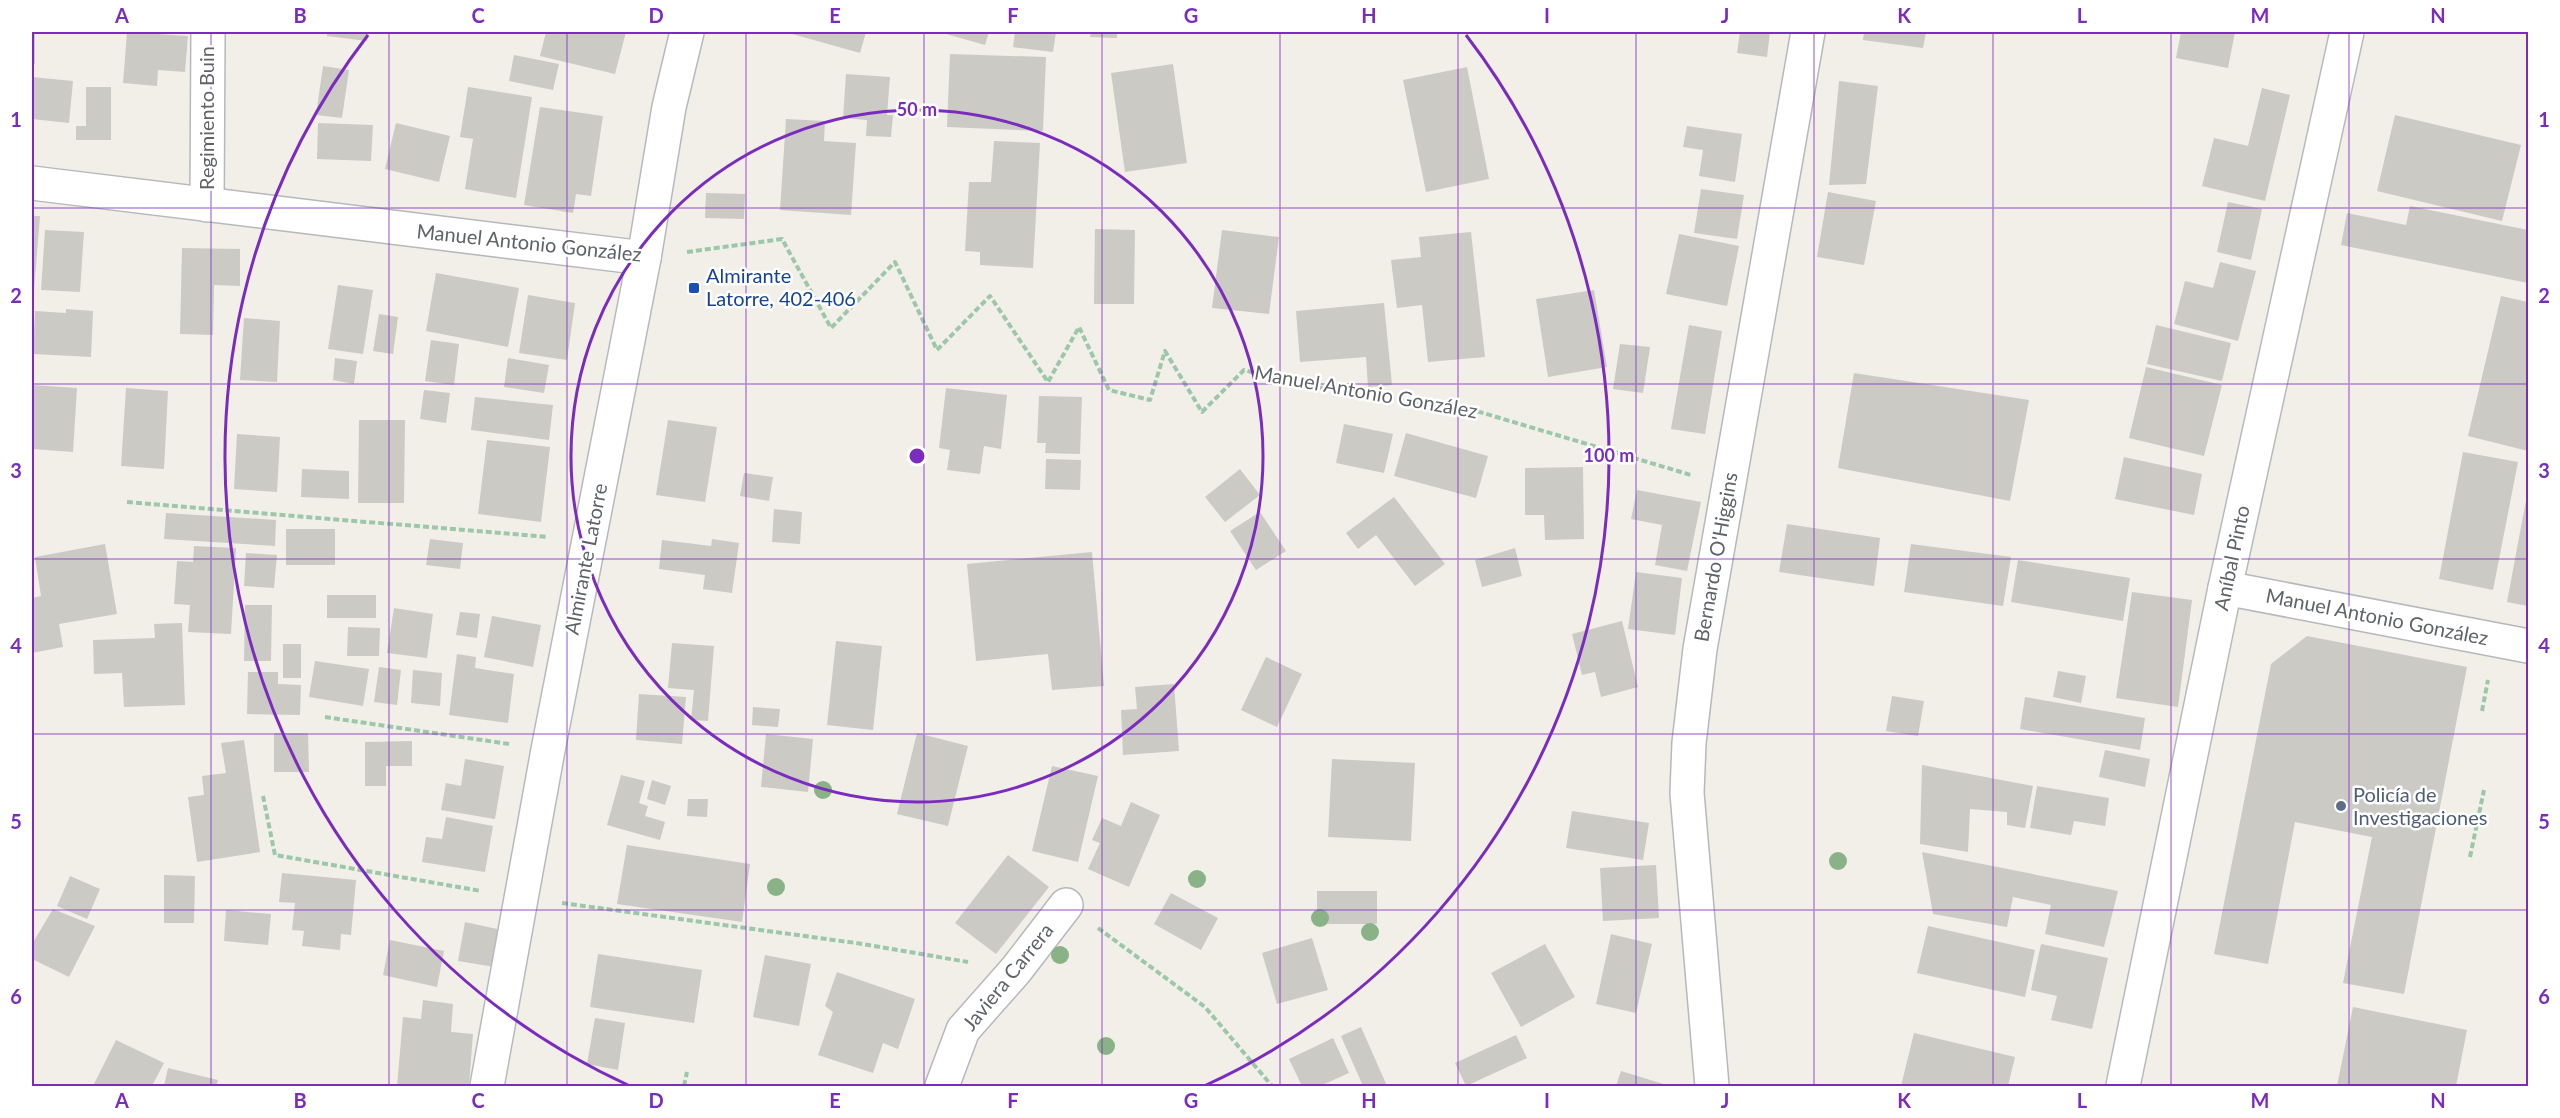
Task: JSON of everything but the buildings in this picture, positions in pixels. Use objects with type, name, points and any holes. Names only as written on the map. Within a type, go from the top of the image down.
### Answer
[{"type":"street","name":"Regimiento Buin","points":[[207,205],[208,32]]},
{"type":"street","name":"Almirante Latorre","points":[[487,1086],[548,750],[591,540],[644,258],[669,106],[687,32]]},
{"type":"street","name":"Bernardo O'Higgins","points":[[1712,1086],[1687,792],[1689,743],[1700,649],[1808,32]]},
{"type":"street","name":"Aníbal Pinto","points":[[2123,1086],[2225,588],[2347,32]]},
{"type":"street","name":"Manuel Antonio González","points":[[32,183],[644,258]]},
{"type":"street","name":"Manuel Antonio González","points":[[2225,588],[2529,646]]},
{"type":"street","name":"Javiera Carrera","points":[[942,1086],[963,1030],[1016,970],[1066,904]]},
{"type":"path","name":"Manuel Antonio González","points":[[644,258],[782,239],[831,328],[895,262],[937,350],[990,296],[1048,382],[1079,327],[1109,390],[1150,400],[1165,351],[1202,412],[1244,370],[1296,384],[1473,410],[1729,486]]},
{"type":"path","points":[[127,502],[591,540]]},
{"type":"path","points":[[325,717],[548,750]]},
{"type":"path","points":[[2470,857],[2484,790]]},
{"type":"path","points":[[263,796],[275,855],[520,898],[856,943],[1016,970]]},
{"type":"path","points":[[1066,904],[1205,1007],[1272,1086]]},
{"type":"path","points":[[684,1086],[687,1072]]},
{"type":"place","name":"Almirante Latorre, 402-406","points":[[694,288]]},
{"type":"place","name":"Policía de Investigaciones","points":[[2341,806]]}]
